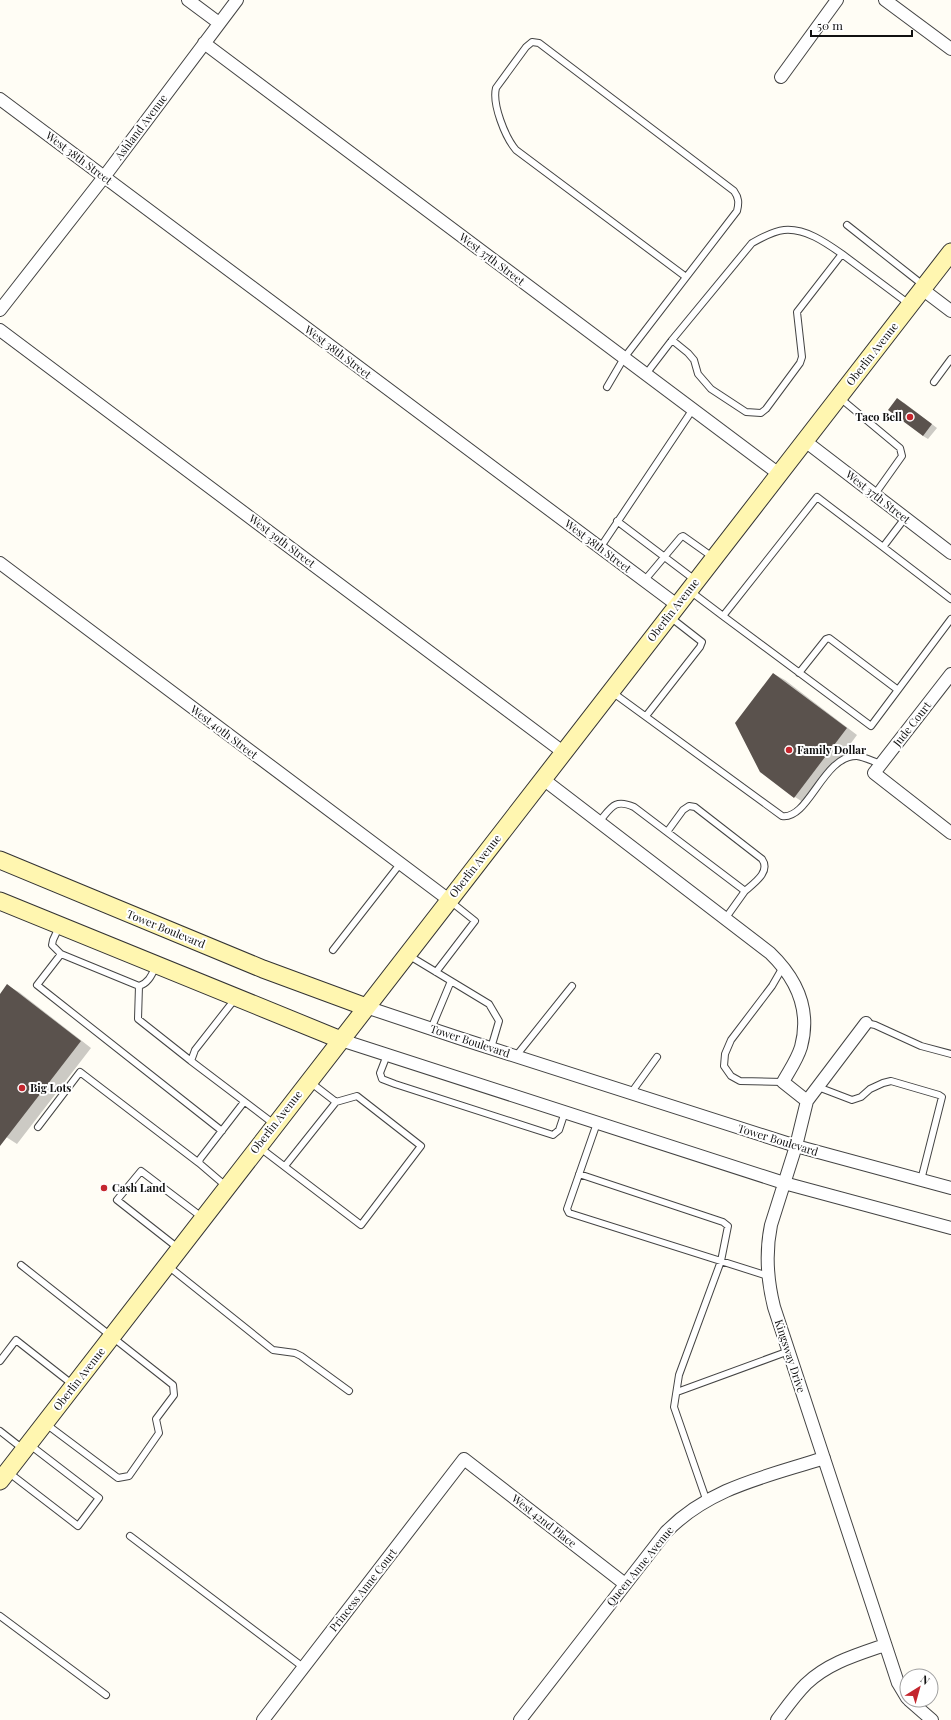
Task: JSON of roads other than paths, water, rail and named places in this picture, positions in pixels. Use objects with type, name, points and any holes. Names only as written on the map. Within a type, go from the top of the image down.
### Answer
[{"type":"street","points":[[188,0],[219,24]]},
{"type":"street","name":"Ashland Avenue","points":[[0,310],[104,177],[237,0]]},
{"type":"street","points":[[781,77],[838,0]]},
{"type":"street","points":[[885,0],[951,49]]},
{"type":"street","name":"West 37th Street","points":[[204,43],[779,474]]},
{"type":"street","name":"West 38th Street","points":[[0,99],[644,581],[673,611]]},
{"type":"street","name":"Oberlin Avenue","points":[[4,1476],[202,1218],[951,252]]},
{"type":"street","points":[[923,288],[951,311]]},
{"type":"street","name":"West 39th Street","points":[[0,330],[564,752]]},
{"type":"street","name":"West 37th Street","points":[[805,440],[951,553]]},
{"type":"street","name":"West 40th Street","points":[[0,563],[449,900]]},
{"type":"street","name":"Jude Court","points":[[877,769],[951,674]]},
{"type":"street","points":[[877,769],[951,833]]},
{"type":"street","points":[[543,779],[784,966],[793,982],[804,1013],[804,1032],[801,1048],[783,1082],[807,1101]]},
{"type":"street","name":"Tower Boulevard","points":[[0,860],[263,969],[366,1007],[796,1146],[951,1188]]},
{"type":"street","points":[[0,901],[340,1040],[784,1183],[951,1228]]},
{"type":"street","name":"Kingsway Drive","points":[[866,1023],[807,1101],[796,1146],[768,1238],[768,1276],[773,1302],[899,1685]]},
{"type":"street","name":"Queen Anne Avenue","points":[[520,1720],[666,1532],[687,1512],[706,1499],[737,1486],[824,1458]]},
{"type":"street","name":"West 42nd Place","points":[[464,1459],[625,1584]]},
{"type":"street","name":"Princess Anne Court","points":[[263,1720],[464,1459]]},
{"type":"street","points":[[777,1720],[798,1692],[823,1671],[842,1660],[885,1645]]},
{"type":"street","name":"Kingsway Drive","points":[[918,1708],[932,1720]]},
{"type":"lane","points":[[607,387],[624,358],[737,211],[739,204],[738,196],[734,191],[546,48],[539,43],[532,42],[526,47],[496,88],[494,95],[495,103],[509,142],[516,150],[686,277]]},
{"type":"lane","points":[[847,225],[923,288]]},
{"type":"lane","points":[[646,374],[752,243],[766,236],[784,230],[807,233],[842,254],[910,305]]},
{"type":"lane","points":[[672,340],[694,360],[698,374],[711,389],[746,412],[753,414],[761,413],[766,409],[800,363],[802,357],[797,312],[842,254]]},
{"type":"lane","points":[[934,382],[951,359]]},
{"type":"lane","points":[[838,397],[900,448],[902,453],[902,456],[875,494]]},
{"type":"lane","points":[[600,548],[692,409]]},
{"type":"lane","points":[[723,616],[817,497],[882,548],[951,599]]},
{"type":"lane","points":[[882,548],[906,518]]},
{"type":"lane","points":[[617,521],[664,557],[723,616],[871,726],[951,619]]},
{"type":"lane","points":[[644,581],[683,536],[714,558]]},
{"type":"lane","points":[[646,716],[700,647],[702,642],[673,611]]},
{"type":"lane","points":[[799,673],[826,639],[829,638],[898,690]]},
{"type":"lane","points":[[611,691],[782,816],[789,817],[797,812],[825,776],[842,759],[857,756],[877,769]]},
{"type":"lane","points":[[599,822],[613,806],[619,802],[634,806],[745,891]]},
{"type":"lane","points":[[667,832],[683,810],[689,806],[695,807],[762,859],[765,864],[765,869],[745,891],[725,919]]},
{"type":"lane","points":[[333,950],[400,864]]},
{"type":"lane","points":[[436,972],[475,921],[449,900]]},
{"type":"lane","points":[[60,926],[52,945],[61,954],[139,986],[145,984],[156,966]]},
{"type":"lane","points":[[61,954],[37,985],[222,1131]]},
{"type":"lane","points":[[407,954],[489,1004],[499,1021],[491,1048]]},
{"type":"lane","points":[[783,1082],[740,1081],[731,1076],[724,1066],[724,1054],[731,1040],[772,986],[784,966]]},
{"type":"lane","points":[[431,1029],[451,981]]},
{"type":"lane","points":[[139,986],[138,1019],[274,1125]]},
{"type":"lane","points":[[516,1056],[572,986]]},
{"type":"lane","points":[[191,1061],[195,1050],[236,998]]},
{"type":"lane","points":[[866,1023],[875,1025],[921,1046],[951,1054]]},
{"type":"lane","points":[[387,1055],[380,1073],[382,1079],[553,1135],[559,1130],[565,1112]]},
{"type":"lane","points":[[631,1093],[657,1057]]},
{"type":"lane","points":[[38,1126],[80,1072],[199,1163],[227,1187]]},
{"type":"lane","points":[[308,1081],[336,1102]]},
{"type":"lane","points":[[818,1087],[852,1100],[861,1098],[870,1089],[891,1081],[942,1097],[921,1180]]},
{"type":"lane","points":[[258,1146],[361,1225],[421,1146],[357,1096],[336,1102],[285,1166]]},
{"type":"lane","points":[[199,1163],[200,1159],[244,1102]]},
{"type":"lane","points":[[597,1123],[567,1209],[569,1213],[768,1276]]},
{"type":"lane","points":[[179,1248],[117,1200],[141,1170],[202,1218]]},
{"type":"lane","points":[[579,1174],[723,1222],[728,1226],[721,1261],[679,1375],[674,1407],[706,1499]]},
{"type":"lane","points":[[21,1265],[173,1385],[174,1395],[156,1419],[159,1433],[129,1476],[118,1478],[44,1423]]},
{"type":"lane","points":[[166,1265],[273,1350],[295,1353],[301,1356],[349,1391]]},
{"type":"lane","points":[[0,1361],[16,1340],[74,1386]]},
{"type":"lane","points":[[676,1392],[789,1351]]},
{"type":"lane","points":[[0,1431],[26,1447],[99,1498],[78,1526],[4,1476]]},
{"type":"lane","points":[[130,1536],[303,1667]]},
{"type":"lane","points":[[0,1616],[106,1695]]},
{"type":"place","name":"Taco Bell","points":[[910,417]]},
{"type":"place","name":"Family Dollar","points":[[789,750]]},
{"type":"place","name":"Big Lots","points":[[22,1088]]},
{"type":"place","name":"Cash Land","points":[[104,1188]]}]
